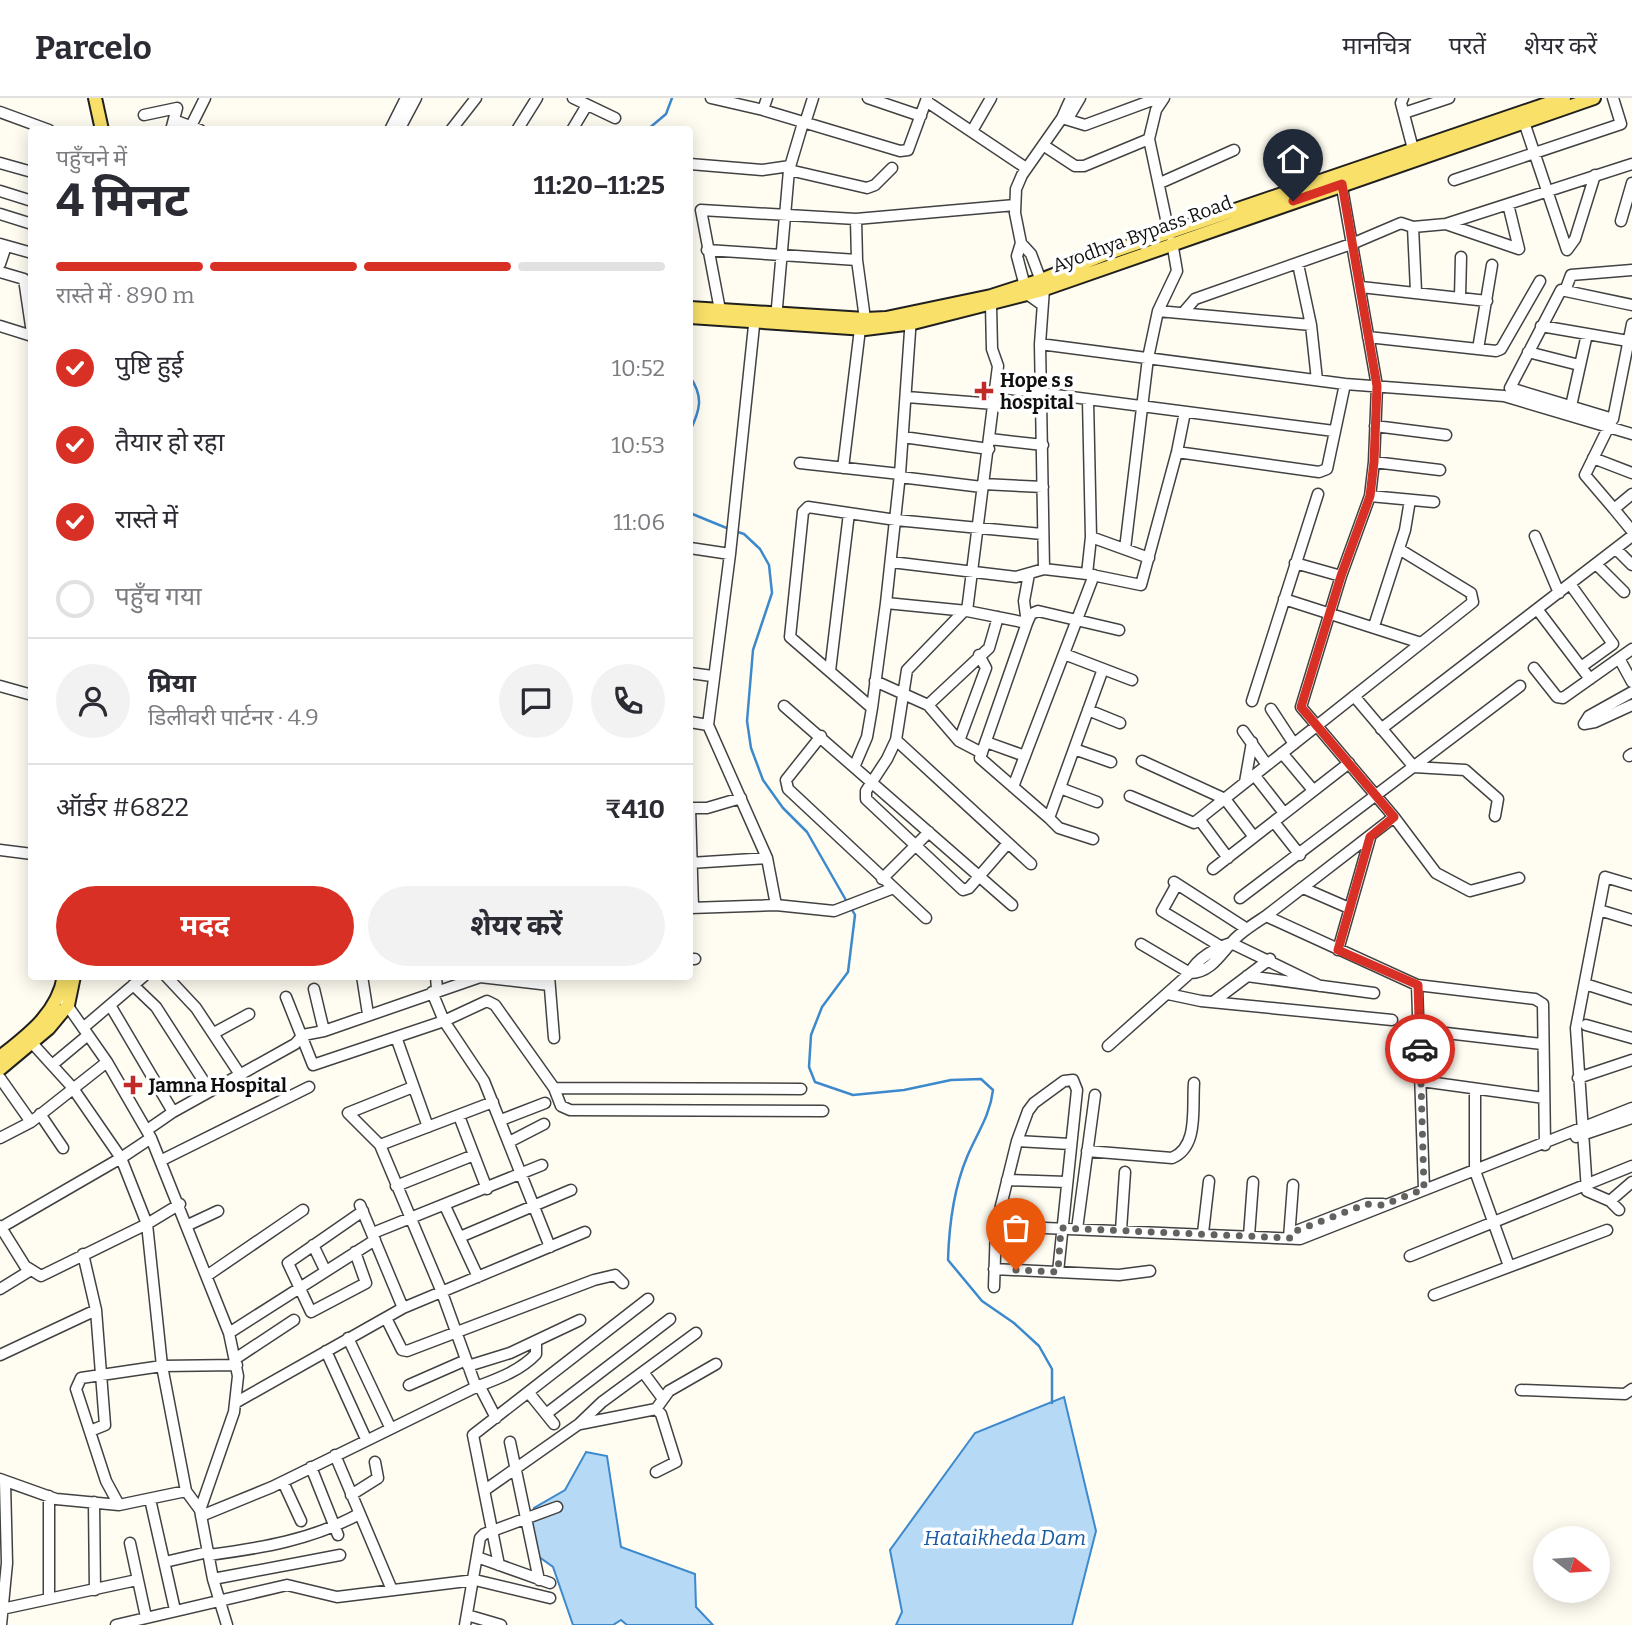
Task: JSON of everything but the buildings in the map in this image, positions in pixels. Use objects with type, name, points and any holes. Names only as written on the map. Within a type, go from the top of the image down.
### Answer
[{"type":"main road","points":[[95,98],[101,126]]},
{"type":"main road","points":[[102,98],[107,126]]},
{"type":"main road","name":"Ayodhya Bypass Road","points":[[1340,180],[1413,149],[1564,98]]},
{"type":"main road","name":"Ayodhya Bypass Road","points":[[911,318],[1042,285],[1340,180],[1594,98]]},
{"type":"main road","name":"Ayodhya Bypass Road","points":[[693,317],[755,317],[862,324],[991,305],[1025,290]]},
{"type":"main road","name":"Ayodhya Bypass Road","points":[[693,308],[755,317]]},
{"type":"main road","points":[[0,1057],[63,1001],[64,980]]},
{"type":"main road","points":[[0,1069],[32,1043],[63,1001],[72,980]]},
{"type":"street","points":[[195,126],[205,98]]},
{"type":"street","points":[[392,126],[406,98]]},
{"type":"street","points":[[402,126],[416,98]]},
{"type":"street","points":[[455,126],[476,98]]},
{"type":"street","points":[[520,126],[537,98]]},
{"type":"street","points":[[573,98],[615,118]]},
{"type":"street","points":[[764,110],[767,98]]},
{"type":"street","points":[[776,319],[790,168],[813,98]]},
{"type":"street","points":[[972,131],[991,98]]},
{"type":"street","points":[[1041,304],[1025,290],[1017,256],[1021,243],[1015,205],[1018,183],[1062,118],[1070,98]]},
{"type":"street","points":[[1062,118],[1070,115],[1080,98]]},
{"type":"street","points":[[1062,118],[1084,125],[1158,98]]},
{"type":"street","points":[[1125,549],[1148,358],[1158,311],[1177,271],[1149,139],[1156,110],[1164,98]]},
{"type":"street","points":[[1413,149],[1401,103],[1449,98]]},
{"type":"street","points":[[1454,180],[1621,124],[1613,98]]},
{"type":"street","points":[[717,99],[764,110],[900,151],[908,150],[927,100],[1027,167]]},
{"type":"street","points":[[874,99],[921,116]]},
{"type":"street","points":[[574,126],[587,105]]},
{"type":"street","points":[[144,115],[177,108],[172,125]]},
{"type":"street","points":[[0,112],[39,126]]},
{"type":"street","points":[[1524,122],[1567,250],[1575,239],[1595,175]]},
{"type":"street","points":[[1042,145],[1074,166],[1084,166],[1149,139]]},
{"type":"street","points":[[1160,183],[1234,150]]},
{"type":"street","points":[[0,163],[28,171]]},
{"type":"street","points":[[693,164],[762,170],[790,168],[867,188],[881,181],[892,168]]},
{"type":"street","points":[[1183,313],[1195,299],[1298,264],[1401,223],[1413,226],[1446,224],[1632,164]]},
{"type":"street","points":[[1340,180],[1354,243],[1377,386],[1374,462],[1370,496],[1341,576],[1301,707],[1394,817],[1436,873],[1470,891],[1519,878]]},
{"type":"street","points":[[1621,221],[1632,183]]},
{"type":"street","points":[[0,191],[28,200]]},
{"type":"street","points":[[1446,224],[1519,249],[1507,204]]},
{"type":"street","points":[[720,310],[701,210],[856,219],[1015,205]]},
{"type":"street","points":[[0,214],[28,223]]},
{"type":"street","points":[[843,468],[862,324],[856,260],[856,219]]},
{"type":"street","points":[[1413,226],[1416,291]]},
{"type":"street","points":[[1021,243],[1031,254],[1042,285],[1040,393],[1044,569]]},
{"type":"street","points":[[0,264],[3,245],[28,252]]},
{"type":"street","points":[[707,250],[856,260]]},
{"type":"street","points":[[1460,296],[1461,257]]},
{"type":"street","points":[[1298,264],[1311,325],[1317,380]]},
{"type":"street","points":[[1478,349],[1492,265]]},
{"type":"street","points":[[1565,291],[1571,275],[1632,270]]},
{"type":"street","points":[[0,272],[24,279],[28,307]]},
{"type":"street","points":[[1368,337],[1496,351],[1501,349],[1540,281]]},
{"type":"street","points":[[1361,287],[1487,301]]},
{"type":"street","points":[[1632,305],[1561,290],[1510,388],[1571,406],[1611,422],[1632,434]]},
{"type":"street","points":[[991,305],[992,349],[998,366],[965,611],[906,670],[896,740],[887,760],[872,779],[866,791],[866,799],[963,890],[1008,844]]},
{"type":"street","points":[[1158,311],[1311,325]]},
{"type":"street","points":[[755,317],[732,513],[730,554],[712,676],[708,724],[767,858],[776,905]]},
{"type":"street","points":[[855,765],[867,737],[886,603],[907,397],[911,318]]},
{"type":"street","points":[[1381,729],[1632,536],[1614,509],[1585,475],[1611,422],[1632,324]]},
{"type":"street","points":[[1541,326],[1628,341]]},
{"type":"street","points":[[0,327],[28,334]]},
{"type":"street","points":[[1571,406],[1587,334]]},
{"type":"street","points":[[1040,344],[1345,384],[1504,396],[1611,422]]},
{"type":"street","points":[[1528,352],[1579,365]]},
{"type":"street","points":[[1177,452],[1319,472],[1327,469],[1345,384]]},
{"type":"street","points":[[995,387],[1334,431]]},
{"type":"street","points":[[907,397],[993,404]]},
{"type":"street","points":[[1013,787],[1064,654],[1091,574],[1088,400]]},
{"type":"street","points":[[891,562],[1016,577],[1044,569],[1091,574],[1141,584],[1177,452],[1185,412]]},
{"type":"street","points":[[1376,426],[1446,435]]},
{"type":"street","points":[[903,437],[1043,445]]},
{"type":"street","points":[[1593,458],[1632,473]]},
{"type":"street","points":[[1374,462],[1440,470]]},
{"type":"street","points":[[800,463],[982,486],[1043,487]]},
{"type":"street","points":[[1252,701],[1318,494]]},
{"type":"street","points":[[1614,509],[1632,494]]},
{"type":"street","points":[[1370,496],[1434,502]]},
{"type":"street","points":[[1374,626],[1399,549],[1410,500]]},
{"type":"street","points":[[872,708],[790,637],[803,512],[808,507],[896,520],[1042,534]]},
{"type":"street","points":[[830,671],[849,513]]},
{"type":"street","points":[[1535,536],[1559,593]]},
{"type":"street","points":[[1091,537],[1149,558]]},
{"type":"street","points":[[693,548],[730,554]]},
{"type":"street","points":[[1615,548],[1632,565]]},
{"type":"street","points":[[1130,796],[1194,823],[1473,602],[1471,593],[1399,549]]},
{"type":"street","points":[[1295,563],[1341,576]]},
{"type":"street","points":[[1596,564],[1624,592]]},
{"type":"street","points":[[1027,619],[1024,601],[1029,574]]},
{"type":"street","points":[[1570,584],[1613,644],[1581,667]]},
{"type":"street","points":[[1284,598],[1421,643]]},
{"type":"street","points":[[886,603],[965,611],[1015,621],[1027,619]]},
{"type":"street","points":[[1537,609],[1590,679]]},
{"type":"street","points":[[1093,839],[1059,828],[980,758],[1027,619],[1031,614],[1038,611],[1119,630]]},
{"type":"street","points":[[928,705],[989,648],[998,617]]},
{"type":"street","points":[[1534,668],[1560,699],[1620,660],[1632,649]]},
{"type":"street","points":[[1064,654],[1132,680]]},
{"type":"street","points":[[959,741],[986,668],[979,655]]},
{"type":"street","points":[[1620,660],[1632,682]]},
{"type":"street","points":[[1049,818],[1103,669]]},
{"type":"street","points":[[693,673],[712,676]]},
{"type":"street","points":[[875,681],[928,705],[959,741],[982,753]]},
{"type":"street","points":[[0,686],[28,694]]},
{"type":"street","points":[[1240,898],[1520,686]]},
{"type":"street","points":[[1632,692],[1589,716],[1584,723],[1595,722],[1632,705]]},
{"type":"street","points":[[1354,696],[1414,767],[1465,770],[1498,799],[1495,816]]},
{"type":"street","points":[[784,706],[872,779],[1012,905]]},
{"type":"street","points":[[1271,709],[1294,744]]},
{"type":"street","points":[[1088,710],[1120,723]]},
{"type":"street","points":[[693,722],[708,724]]},
{"type":"street","points":[[1243,731],[1268,765]]},
{"type":"street","points":[[821,736],[790,774],[786,785],[814,816],[891,889],[926,918]]},
{"type":"street","points":[[896,740],[1031,863]]},
{"type":"street","points":[[986,742],[1025,756]]},
{"type":"street","points":[[1245,782],[1252,742]]},
{"type":"street","points":[[1074,749],[1111,762]]},
{"type":"street","points":[[1282,753],[1313,790]]},
{"type":"street","points":[[1142,761],[1225,799],[1254,837]]},
{"type":"street","points":[[1213,870],[1349,763]]},
{"type":"street","points":[[1255,776],[1284,813]]},
{"type":"street","points":[[1060,788],[1097,802]]},
{"type":"street","points":[[693,807],[707,808],[740,798]]},
{"type":"street","points":[[1141,944],[1191,973],[1199,973],[1223,955],[1231,943],[1247,929],[1394,817]]},
{"type":"street","points":[[1199,819],[1228,858]]},
{"type":"street","points":[[1273,822],[1300,855]]},
{"type":"street","points":[[882,879],[929,832]]},
{"type":"street","points":[[1338,950],[1370,837]]},
{"type":"street","points":[[0,850],[28,854]]},
{"type":"street","points":[[693,863],[767,858]]},
{"type":"street","points":[[944,873],[959,860]]},
{"type":"street","points":[[1619,1210],[1610,1201],[1587,1191],[1576,1028],[1605,877],[1632,885]]},
{"type":"street","points":[[1220,946],[1162,911],[1175,883],[1247,929]]},
{"type":"street","points":[[1303,888],[1349,908]]},
{"type":"street","points":[[693,908],[776,905],[834,911],[872,899],[891,889]]},
{"type":"street","points":[[1599,910],[1632,920]]},
{"type":"street","points":[[1266,916],[1418,985],[1535,999],[1543,1004],[1545,1145]]},
{"type":"street","points":[[1108,1046],[1191,973],[1193,967],[1220,946],[1231,943],[1320,986]]},
{"type":"street","points":[[1213,1002],[1270,960]]},
{"type":"street","points":[[1247,976],[1374,993]]},
{"type":"street","points":[[52,1065],[110,1005],[139,980]]},
{"type":"street","points":[[170,980],[196,1008],[241,1076]]},
{"type":"street","points":[[363,980],[368,1014]]},
{"type":"street","points":[[436,980],[435,991],[444,1021],[484,1081],[550,1247]]},
{"type":"street","points":[[180,1204],[147,1224],[41,1276],[25,1266],[0,1227],[121,1158],[173,1112],[241,1076],[295,1044],[303,1035],[324,1031],[470,980]]},
{"type":"street","points":[[549,981],[554,1038]]},
{"type":"street","points":[[1585,984],[1632,999]]},
{"type":"street","points":[[133,985],[156,1007],[210,1091]]},
{"type":"street","points":[[1418,985],[1424,1189]]},
{"type":"street","points":[[314,989],[324,1031]]},
{"type":"street","points":[[1168,994],[1213,1002],[1392,1020]]},
{"type":"street","points":[[286,998],[313,1065],[444,1021],[487,1001],[495,1005],[554,1088],[561,1107],[569,1110],[823,1111]]},
{"type":"street","points":[[63,1001],[107,1062],[149,1134],[180,1204],[229,1333],[236,1362],[235,1404],[201,1513]]},
{"type":"street","points":[[110,1005],[173,1112]]},
{"type":"street","points":[[214,1033],[249,1014]]},
{"type":"street","points":[[1586,1025],[1632,1038]]},
{"type":"street","points":[[1420,1030],[1542,1044]]},
{"type":"street","points":[[396,1037],[428,1127]]},
{"type":"street","points":[[32,1043],[72,1087],[121,1158],[147,1224],[162,1366],[186,1491],[201,1513],[213,1579],[227,1625]]},
{"type":"street","points":[[1578,1078],[1632,1060]]},
{"type":"street","points":[[0,1138],[31,1122],[107,1062]]},
{"type":"street","points":[[0,1078],[31,1122]]},
{"type":"street","points":[[994,1287],[996,1226],[1017,1141],[1034,1103],[1069,1079],[1076,1083],[1077,1090],[1058,1272]]},
{"type":"street","points":[[1421,1081],[1544,1098]]},
{"type":"street","points":[[1087,1151],[1172,1158],[1180,1155],[1190,1141],[1194,1083]]},
{"type":"street","points":[[162,1160],[309,1087]]},
{"type":"street","points":[[413,1087],[348,1113],[380,1145],[441,1290],[467,1364],[495,1418]]},
{"type":"street","points":[[554,1088],[801,1089]]},
{"type":"street","points":[[1475,1090],[1475,1171],[1509,1266]]},
{"type":"street","points":[[1077,1229],[1095,1095]]},
{"type":"street","points":[[380,1145],[493,1102]]},
{"type":"street","points":[[500,1120],[545,1103]]},
{"type":"street","points":[[1581,1132],[1632,1108]]},
{"type":"street","points":[[40,1114],[63,1148]]},
{"type":"street","points":[[459,1116],[487,1189]]},
{"type":"street","points":[[996,1226],[1300,1239],[1366,1204],[1383,1205],[1562,1138],[1632,1118]]},
{"type":"street","points":[[509,1142],[544,1124]]},
{"type":"street","points":[[1017,1141],[1070,1144]]},
{"type":"street","points":[[396,1186],[474,1155]]},
{"type":"street","points":[[229,1333],[355,1252],[374,1236],[542,1165]]},
{"type":"street","points":[[1410,1256],[1632,1166]]},
{"type":"street","points":[[1121,1230],[1125,1172]]},
{"type":"street","points":[[1007,1180],[1066,1182]]},
{"type":"street","points":[[1203,1233],[1209,1181]]},
{"type":"street","points":[[1249,1236],[1253,1182]]},
{"type":"street","points":[[1610,1201],[1632,1182]]},
{"type":"street","points":[[1291,1238],[1293,1185]]},
{"type":"street","points":[[460,1237],[571,1190]]},
{"type":"street","points":[[444,1206],[478,1277]]},
{"type":"street","points":[[355,1252],[366,1283],[311,1312],[288,1263],[362,1208],[403,1308]]},
{"type":"street","points":[[188,1225],[218,1210]]},
{"type":"street","points":[[208,1275],[303,1210]]},
{"type":"street","points":[[1434,1295],[1607,1230]]},
{"type":"street","points":[[235,1404],[403,1308],[441,1290],[585,1233]]},
{"type":"street","points":[[313,1245],[325,1270]]},
{"type":"street","points":[[83,1254],[96,1310],[105,1425],[90,1431]]},
{"type":"street","points":[[995,1269],[1119,1275],[1150,1271]]},
{"type":"street","points":[[0,1289],[32,1270]]},
{"type":"street","points":[[386,1318],[402,1350],[455,1333],[594,1280],[615,1275],[623,1283]]},
{"type":"street","points":[[499,1565],[473,1435],[648,1299]]},
{"type":"street","points":[[0,1355],[96,1310]]},
{"type":"street","points":[[546,1414],[670,1319]]},
{"type":"street","points":[[119,1505],[106,1481],[76,1390],[81,1378],[162,1366],[236,1362],[294,1320]]},
{"type":"street","points":[[409,1385],[536,1341],[580,1320]]},
{"type":"street","points":[[485,1490],[579,1424],[696,1333]]},
{"type":"street","points":[[348,1338],[390,1427]]},
{"type":"street","points":[[201,1513],[283,1482],[390,1427],[499,1378],[530,1361],[536,1354],[536,1341]]},
{"type":"street","points":[[326,1351],[366,1439]]},
{"type":"street","points":[[579,1424],[656,1409],[669,1391],[716,1364]]},
{"type":"street","points":[[643,1372],[663,1399]]},
{"type":"street","points":[[1521,1390],[1625,1394],[1632,1389]]},
{"type":"street","points":[[529,1393],[554,1423]]},
{"type":"street","points":[[656,1409],[661,1414],[676,1462],[656,1472]]},
{"type":"street","points":[[510,1442],[539,1580]]},
{"type":"street","points":[[335,1455],[392,1590]]},
{"type":"street","points":[[351,1495],[378,1478],[375,1462]]},
{"type":"street","points":[[311,1467],[336,1531]]},
{"type":"street","points":[[1,1625],[4,1563],[3,1481],[49,1496],[119,1505],[186,1491]]},
{"type":"street","points":[[283,1482],[301,1521]]},
{"type":"street","points":[[49,1496],[49,1598]]},
{"type":"street","points":[[150,1499],[174,1611]]},
{"type":"street","points":[[94,1502],[95,1590]]},
{"type":"street","points":[[501,1625],[466,1620],[475,1580],[480,1538],[557,1507]]},
{"type":"street","points":[[165,1562],[208,1553],[275,1546],[336,1531],[359,1514]]},
{"type":"street","points":[[130,1543],[146,1618]]},
{"type":"street","points":[[213,1579],[340,1555]]},
{"type":"street","points":[[477,1557],[550,1583]]},
{"type":"street","points":[[2,1609],[137,1580]]},
{"type":"street","points":[[116,1625],[286,1585],[337,1597],[475,1580],[550,1598]]},
{"type":"water","name":"Hataikheda Dam","points":[[1064,1397],[1096,1531],[1072,1625],[896,1625],[902,1612],[890,1550],[975,1433]]},
{"type":"water","points":[[586,1452],[607,1456],[621,1547],[695,1574],[696,1607],[713,1625],[627,1625],[621,1620],[613,1625],[573,1625],[553,1567],[528,1549],[526,1538],[534,1508],[565,1490]]},
{"type":"waterway","points":[[652,126],[666,114],[672,98]]},
{"type":"waterway","points":[[693,382],[699,397],[693,424]]},
{"type":"waterway","points":[[693,514],[729,529]]},
{"type":"waterway","points":[[735,531],[744,534],[760,549],[769,565],[772,593],[753,650],[747,721],[751,748],[763,780],[783,808],[807,832],[847,902]]},
{"type":"waterway","points":[[851,908],[855,915],[848,972],[822,1007],[811,1035],[809,1067],[815,1082],[853,1095],[904,1090],[951,1080],[981,1079],[993,1090],[986,1116],[959,1182],[951,1221],[948,1260],[982,1301],[1014,1323],[1039,1346],[1052,1369],[1052,1403]]},
{"type":"way so far","points":[[1016,1270],[1058,1272],[1061,1228],[1289,1238],[1294,1237],[1296,1231],[1366,1204],[1383,1205],[1424,1189],[1420,1049]]},
{"type":"place","name":"Hope s s hospital","points":[[984,391]]},
{"type":"place","name":"Jamna Hospital","points":[[133,1085]]},
{"type":"route","points":[[1293,201],[1342,184],[1377,386],[1370,496],[1341,576],[1301,707],[1394,817],[1370,837],[1338,950],[1418,985],[1420,1049]]}]
